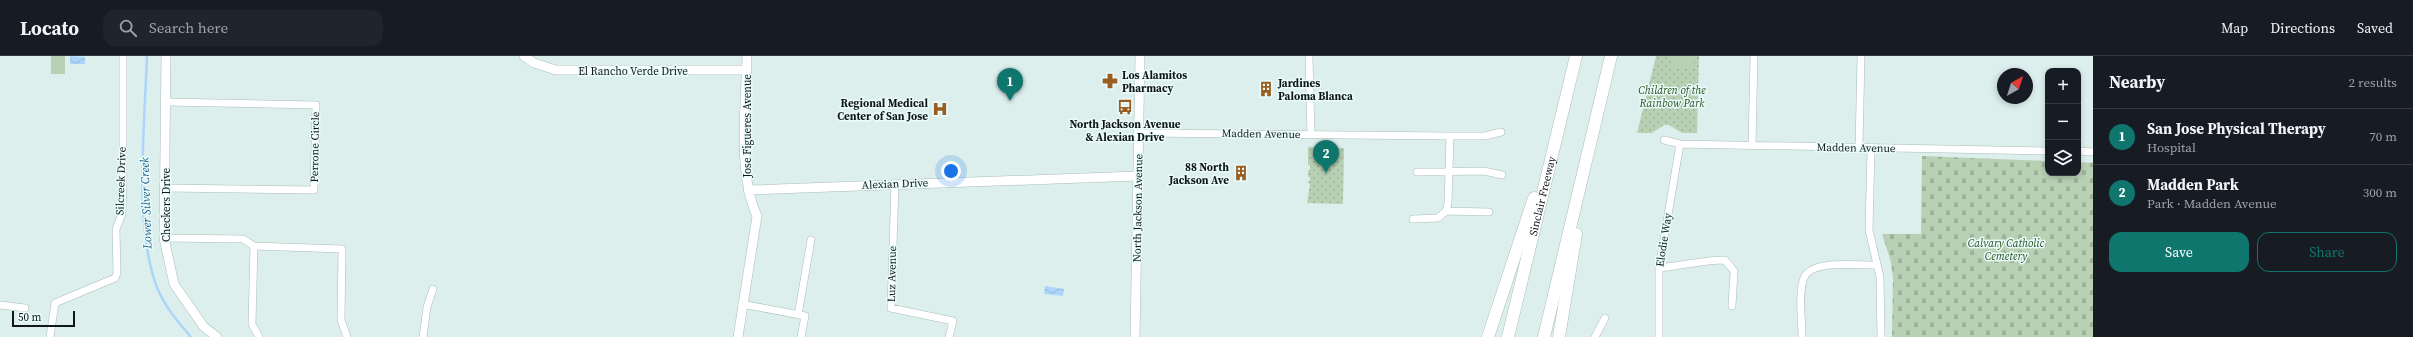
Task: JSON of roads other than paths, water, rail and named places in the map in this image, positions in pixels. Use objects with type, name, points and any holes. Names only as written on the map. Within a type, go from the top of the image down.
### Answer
[{"type":"highway","name":"Sinclair Freeway","points":[[1508,337],[1576,56]]},
{"type":"highway","points":[[1544,337],[1611,56]]},
{"type":"highway","points":[[1488,337],[1562,115]]},
{"type":"highway","points":[[1559,337],[1591,140]]},
{"type":"street","name":"Silcreek Drive","points":[[50,337],[55,303],[114,278],[117,273],[116,229],[122,214],[123,187],[123,56]]},
{"type":"street","name":"Checkers Drive","points":[[166,56],[167,102],[164,238],[174,284],[204,327],[217,337]]},
{"type":"street","name":"El Rancho Verde Drive","points":[[524,56],[534,63],[556,70],[747,70]]},
{"type":"street","name":"Jose Figueres Avenue","points":[[738,337],[756,216],[748,190],[746,164],[747,56]]},
{"type":"street","name":"North Jackson Avenue","points":[[1135,337],[1140,56]]},
{"type":"street","points":[[1309,56],[1310,135]]},
{"type":"street","points":[[1752,145],[1754,56]]},
{"type":"street","points":[[1859,148],[1862,56]]},
{"type":"street","name":"Perrone Circle","points":[[166,188],[314,190],[316,105],[167,102]]},
{"type":"street","name":"Madden Avenue","points":[[1139,133],[1485,136],[1501,132]]},
{"type":"street","points":[[1446,211],[1450,136]]},
{"type":"street","name":"Madden Avenue","points":[[1664,140],[1680,144],[1871,149],[1942,148],[2045,151]]},
{"type":"street","name":"Elodie Way","points":[[1659,337],[1659,268],[1680,144]]},
{"type":"street","points":[[1871,149],[1869,230],[1880,277],[1881,337]]},
{"type":"street","points":[[2081,151],[2093,152]]},
{"type":"street","points":[[1417,172],[1449,173],[1484,171],[1502,175]]},
{"type":"street","name":"Alexian Drive","points":[[748,190],[1138,176]]},
{"type":"street","name":"Luz Avenue","points":[[895,184],[891,308],[953,321],[949,337]]},
{"type":"street","points":[[1413,219],[1438,218],[1446,211],[1489,212]]},
{"type":"street","points":[[164,238],[242,239],[254,246],[342,249],[341,320],[347,337]]},
{"type":"street","points":[[798,315],[811,240]]},
{"type":"street","points":[[254,246],[252,324],[259,337]]},
{"type":"street","points":[[1659,268],[1695,264],[1710,260],[1725,260],[1734,271],[1732,306]]},
{"type":"street","points":[[1802,337],[1802,287],[1804,277],[1812,268],[1824,265],[1876,265]]},
{"type":"street","points":[[423,337],[427,307],[433,289]]},
{"type":"street","points":[[742,304],[805,316],[802,337]]},
{"type":"street","points":[[0,305],[25,308]]},
{"type":"street","points":[[1595,337],[1605,318]]},
{"type":"water","points":[[70,56],[85,57],[85,64],[70,64]]},
{"type":"water","points":[[1045,286],[1064,289],[1063,296],[1044,294]]},
{"type":"waterway","name":"Lower Silver Creek","points":[[147,56],[142,175],[145,237],[150,265],[161,297],[191,337]]},
{"type":"place","name":"Los Alamitos Pharmacy","points":[[1110,81]]},
{"type":"place","name":"Jardines Paloma Blanca","points":[[1266,89]]},
{"type":"place","name":"San Jose Physical Therapy","points":[[1010,101]]},
{"type":"place","name":"North Jackson Avenue & Alexian Drive","points":[[1125,107]]},
{"type":"place","name":"Regional Medical Center of San Jose","points":[[940,109]]},
{"type":"place","name":"88 North Jackson Ave","points":[[1241,173]]},
{"type":"place","name":"Madden Park","points":[[1326,173]]},
{"type":"park label","name":"Children of the Rainbow Park","points":[[1672,96]]},
{"type":"park label","name":"Calvary Catholic Cemetery","points":[[2006,249]]}]
